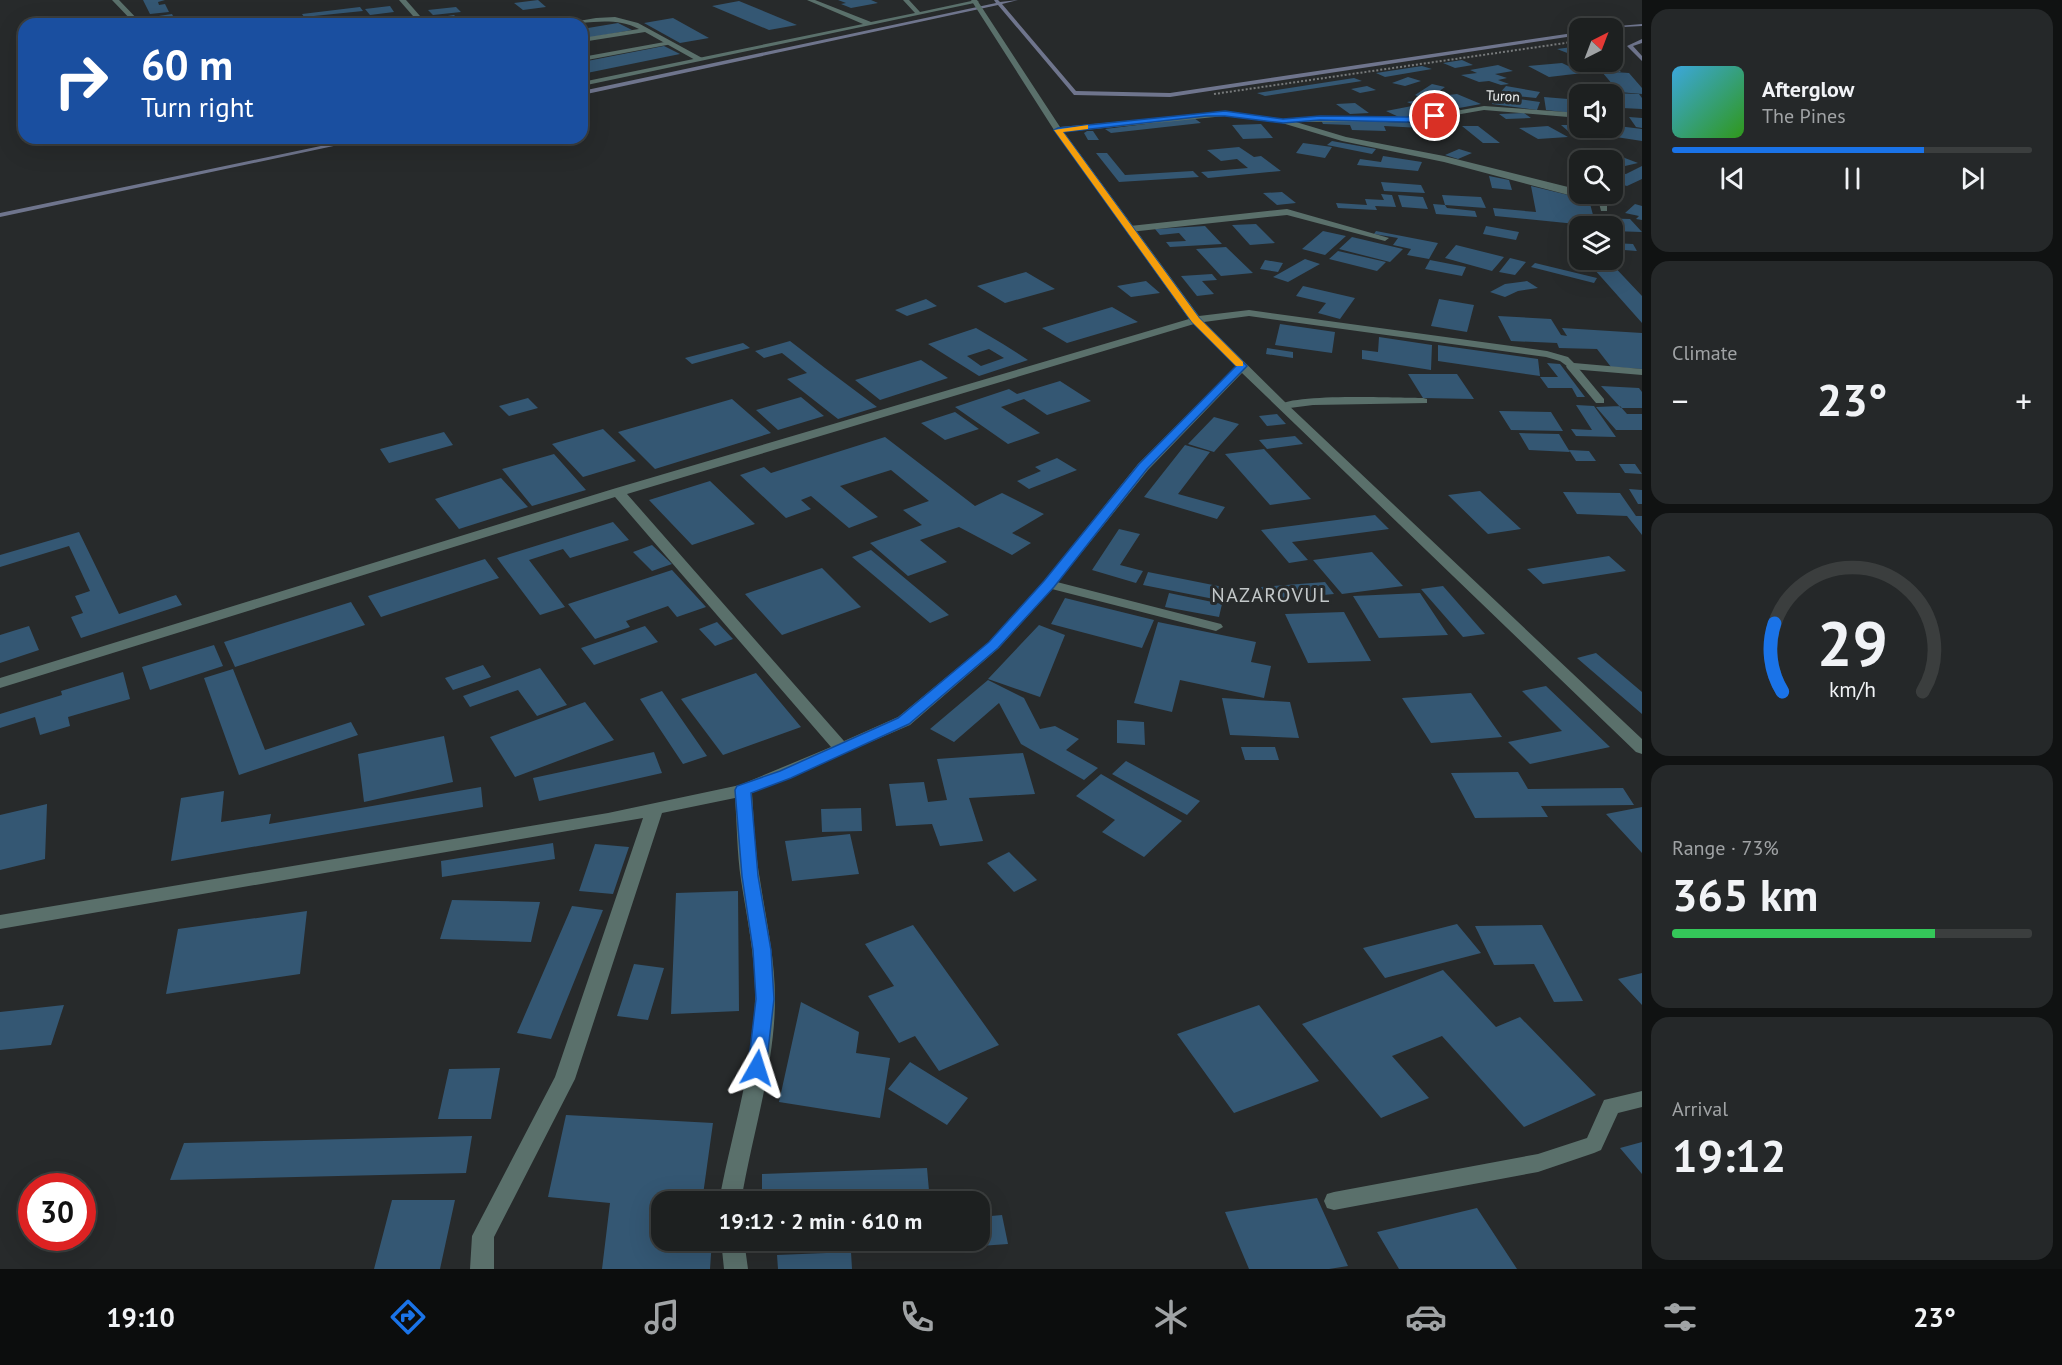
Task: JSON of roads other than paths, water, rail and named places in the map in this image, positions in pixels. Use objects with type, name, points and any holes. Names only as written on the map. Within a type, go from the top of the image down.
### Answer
[{"type":"street","points":[[115,0],[133,18]]},
{"type":"street","points":[[402,0],[418,18]]},
{"type":"street","points":[[977,4],[1058,130],[1196,320],[1282,406],[1642,748]]},
{"type":"street","points":[[588,21],[625,19],[700,59]]},
{"type":"street","points":[[588,39],[646,30]]},
{"type":"street","name":"Turon","points":[[1283,121],[1320,118],[1421,119],[1485,108],[1569,116]]},
{"type":"street","points":[[1058,130],[1206,114],[1225,114],[1283,121],[1345,140],[1444,159],[1569,190]]},
{"type":"street","points":[[1604,204],[1604,209]]},
{"type":"street","points":[[0,683],[618,492],[1196,320],[1249,313],[1547,354],[1564,359],[1571,366],[1642,372]]},
{"type":"street","points":[[0,922],[655,809],[742,790],[842,749],[903,721],[993,645],[1049,584],[1143,467],[1242,366]]},
{"type":"street","points":[[618,492],[842,749]]},
{"type":"street","points":[[732,1191],[738,1154],[755,1090],[765,999],[762,950],[750,876],[742,790]]},
{"type":"street","points":[[482,1269],[483,1236],[565,1080],[655,809]]},
{"type":"street","points":[[734,1251],[736,1269]]},
{"type":"lane","points":[[810,0],[870,24]]},
{"type":"lane","points":[[906,0],[919,14]]},
{"type":"lane","points":[[588,83],[977,4]]},
{"type":"lane","points":[[588,58],[670,43]]},
{"type":"lane","points":[[1130,229],[1287,212],[1384,238]]},
{"type":"lane","points":[[1571,366],[1600,401]]},
{"type":"lane","points":[[1282,406],[1313,402],[1423,401]]},
{"type":"lane","points":[[1049,584],[1216,627]]},
{"type":"lane","points":[[1334,1201],[1538,1163],[1593,1144],[1611,1106],[1642,1099]]},
{"type":"waterway","points":[[996,0],[999,4]]},
{"type":"waterway","points":[[999,4],[1016,0]]},
{"type":"waterway","points":[[588,92],[999,4]]},
{"type":"waterway","points":[[999,4],[1074,93],[1170,95],[1569,35]]},
{"type":"waterway","points":[[1623,27],[1642,25]]},
{"type":"waterway","points":[[1642,41],[1630,46],[1642,59]]},
{"type":"waterway","points":[[0,215],[339,144]]},
{"type":"district","name":"NAZAROVUL","points":[[1271,595]]}]
